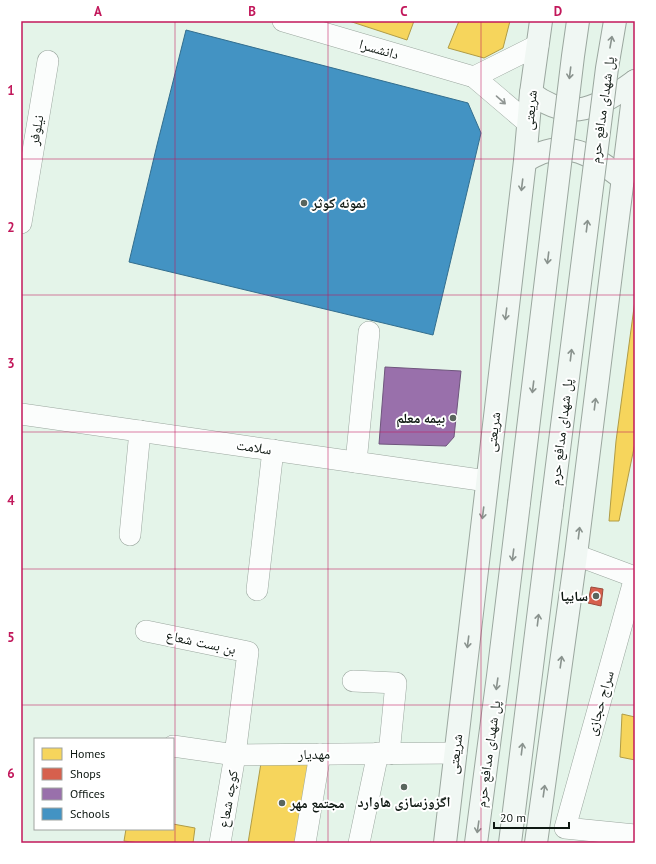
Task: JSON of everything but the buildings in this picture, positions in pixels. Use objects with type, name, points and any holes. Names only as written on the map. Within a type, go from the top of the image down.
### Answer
[{"type":"main road","name":"شریعتی","points":[[445,843],[525,161],[531,93],[541,21]]},
{"type":"main road","name":"پل شهدای مدافع حرم","points":[[476,843],[498,676],[578,21]]},
{"type":"main road","name":"پل شهدای مدافع حرم","points":[[510,843],[607,68],[615,21]]},
{"type":"main road","points":[[531,93],[541,101],[554,107],[571,110],[584,109],[599,104],[635,81]]},
{"type":"main road","points":[[536,843],[576,555],[635,81]]},
{"type":"main road","points":[[525,161],[541,153],[556,149],[570,150],[584,153],[600,161],[623,179]]},
{"type":"street","name":"دانشسرا","points":[[297,23],[474,76],[528,123]]},
{"type":"street","points":[[474,76],[538,45]]},
{"type":"street","name":"نیلوفر","points":[[21,223],[48,61]]},
{"type":"street","points":[[356,462],[369,332]]},
{"type":"street","name":"سلامت","points":[[21,414],[487,481]]},
{"type":"street","points":[[130,535],[140,431]]},
{"type":"street","points":[[257,590],[273,450]]},
{"type":"street","points":[[576,555],[635,577]]},
{"type":"street","name":"سراج حجازی","points":[[635,577],[565,828],[635,835]]},
{"type":"street","name":"بن بست شعاع","points":[[146,631],[248,652],[235,755]]},
{"type":"street","points":[[353,681],[396,683],[383,754],[359,843]]},
{"type":"street","name":"مهدیار","points":[[174,746],[235,755],[456,753]]},
{"type":"street","points":[[305,843],[320,754]]},
{"type":"street","name":"کوچه شعاع","points":[[220,843],[235,755]]},
{"type":"place","name":"نمونه کوثر","points":[[304,203]]},
{"type":"place","name":"بیمه معلم","points":[[453,418]]},
{"type":"place","name":"سایپا","points":[[596,596]]},
{"type":"place","name":"اگزوزسازی هاوارد","points":[[404,787]]},
{"type":"place","name":"مجتمع مهر","points":[[282,803]]}]
